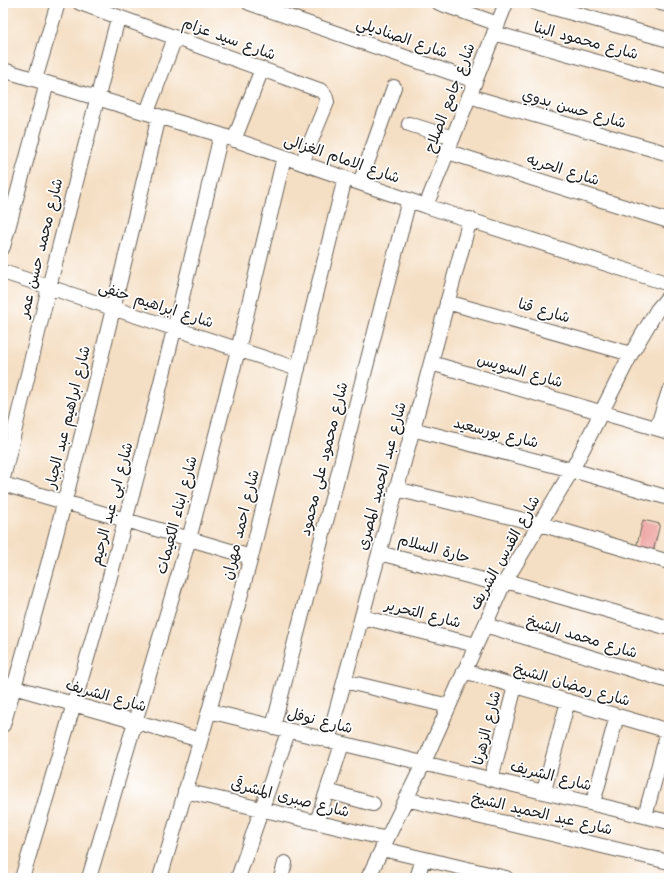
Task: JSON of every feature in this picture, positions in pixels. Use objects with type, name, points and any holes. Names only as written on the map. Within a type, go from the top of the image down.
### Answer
[{"type":"street","points":[[3,247],[58,3]]},
{"type":"street","name":"شارع سيد عزام","points":[[80,3],[322,91],[326,95],[327,102],[302,163]]},
{"type":"street","name":"شارع الصناديلي","points":[[249,3],[475,81]]},
{"type":"street","name":"شارع محمود البنا","points":[[439,3],[496,29],[669,82]]},
{"type":"street","name":"شارع جامع الصلاح","points":[[426,206],[506,3]]},
{"type":"street","points":[[536,3],[669,40]]},
{"type":"street","points":[[660,3],[669,5]]},
{"type":"street","name":"شارع محمد حسن عمر","points":[[3,478],[49,287],[118,18]]},
{"type":"street","name":"شارع ابراهيم عبد الجبار","points":[[3,725],[9,686],[64,502],[113,309],[153,114],[175,38]]},
{"type":"street","points":[[234,140],[262,69]]},
{"type":"street","name":"شارع الامام الغزالى","points":[[3,70],[221,135],[426,206],[669,284]]},
{"type":"street","points":[[360,183],[394,87]]},
{"type":"street","name":"شارع حسن بدوي","points":[[470,96],[669,154]]},
{"type":"street","points":[[409,124],[453,138]]},
{"type":"street","name":"شارع ابى عبد الرحيم","points":[[22,878],[75,705],[126,520],[221,135]]},
{"type":"street","name":"شارع الحريه","points":[[448,152],[669,221]]},
{"type":"street","name":"شارع ابناء الكعيمات","points":[[89,878],[189,539],[238,350],[284,157]]},
{"type":"street","name":"شارع احمد مهران","points":[[160,878],[209,712],[251,557],[345,178]]},
{"type":"street","name":"شارع محمود على محمود","points":[[273,727],[408,200]]},
{"type":"street","name":"شارع عبد الحميد المصرى","points":[[328,741],[470,219]]},
{"type":"street","name":"شارع ابراهيم حنفى","points":[[3,272],[298,370]]},
{"type":"street","name":"شارع القدس الشريف","points":[[368,878],[424,762],[504,583],[572,470],[600,412],[631,354],[657,310],[669,296]]},
{"type":"street","name":"شارع قنا","points":[[447,302],[631,354]]},
{"type":"street","name":"شارع السويس","points":[[431,363],[663,430]]},
{"type":"street","points":[[663,430],[669,391]]},
{"type":"street","name":"شارع بورسعيد","points":[[412,430],[572,470],[669,498]]},
{"type":"street","points":[[3,484],[251,557]]},
{"type":"street","points":[[396,489],[540,524],[669,562]]},
{"type":"street","name":"حارة السلام","points":[[379,553],[504,583],[669,628]]},
{"type":"street","name":"شارع التحرير","points":[[362,617],[476,645]]},
{"type":"street","name":"شارع محمد الشيخ","points":[[485,625],[669,681]]},
{"type":"street","name":"شارع رمضان الشيخ","points":[[464,671],[668,731]]},
{"type":"street","points":[[344,681],[449,706]]},
{"type":"street","name":"شارع الشريف","points":[[9,686],[200,740]]},
{"type":"street","name":"شارع الزهرنا","points":[[491,779],[515,686]]},
{"type":"street","points":[[544,791],[568,701]]},
{"type":"street","name":"شارع نوفل","points":[[209,712],[288,732],[424,762]]},
{"type":"street","points":[[593,803],[617,716]]},
{"type":"street","points":[[645,816],[668,731]]},
{"type":"street","points":[[238,878],[288,732]]},
{"type":"street","points":[[317,822],[342,744]]},
{"type":"street","name":"شارع الشريف","points":[[424,762],[669,822]]},
{"type":"street","name":"شارع صبرى المشرقى","points":[[185,790],[317,822],[384,844],[423,859],[482,875],[506,878]]},
{"type":"street","points":[[327,791],[373,804]]},
{"type":"street","name":"شارع عبد الحميد الشيخ","points":[[406,799],[669,862]]},
{"type":"street","points":[[417,878],[423,859]]},
{"type":"street","points":[[281,878],[285,864]]},
{"type":"building","points":[[643,520],[660,524],[653,552],[636,548]]}]
